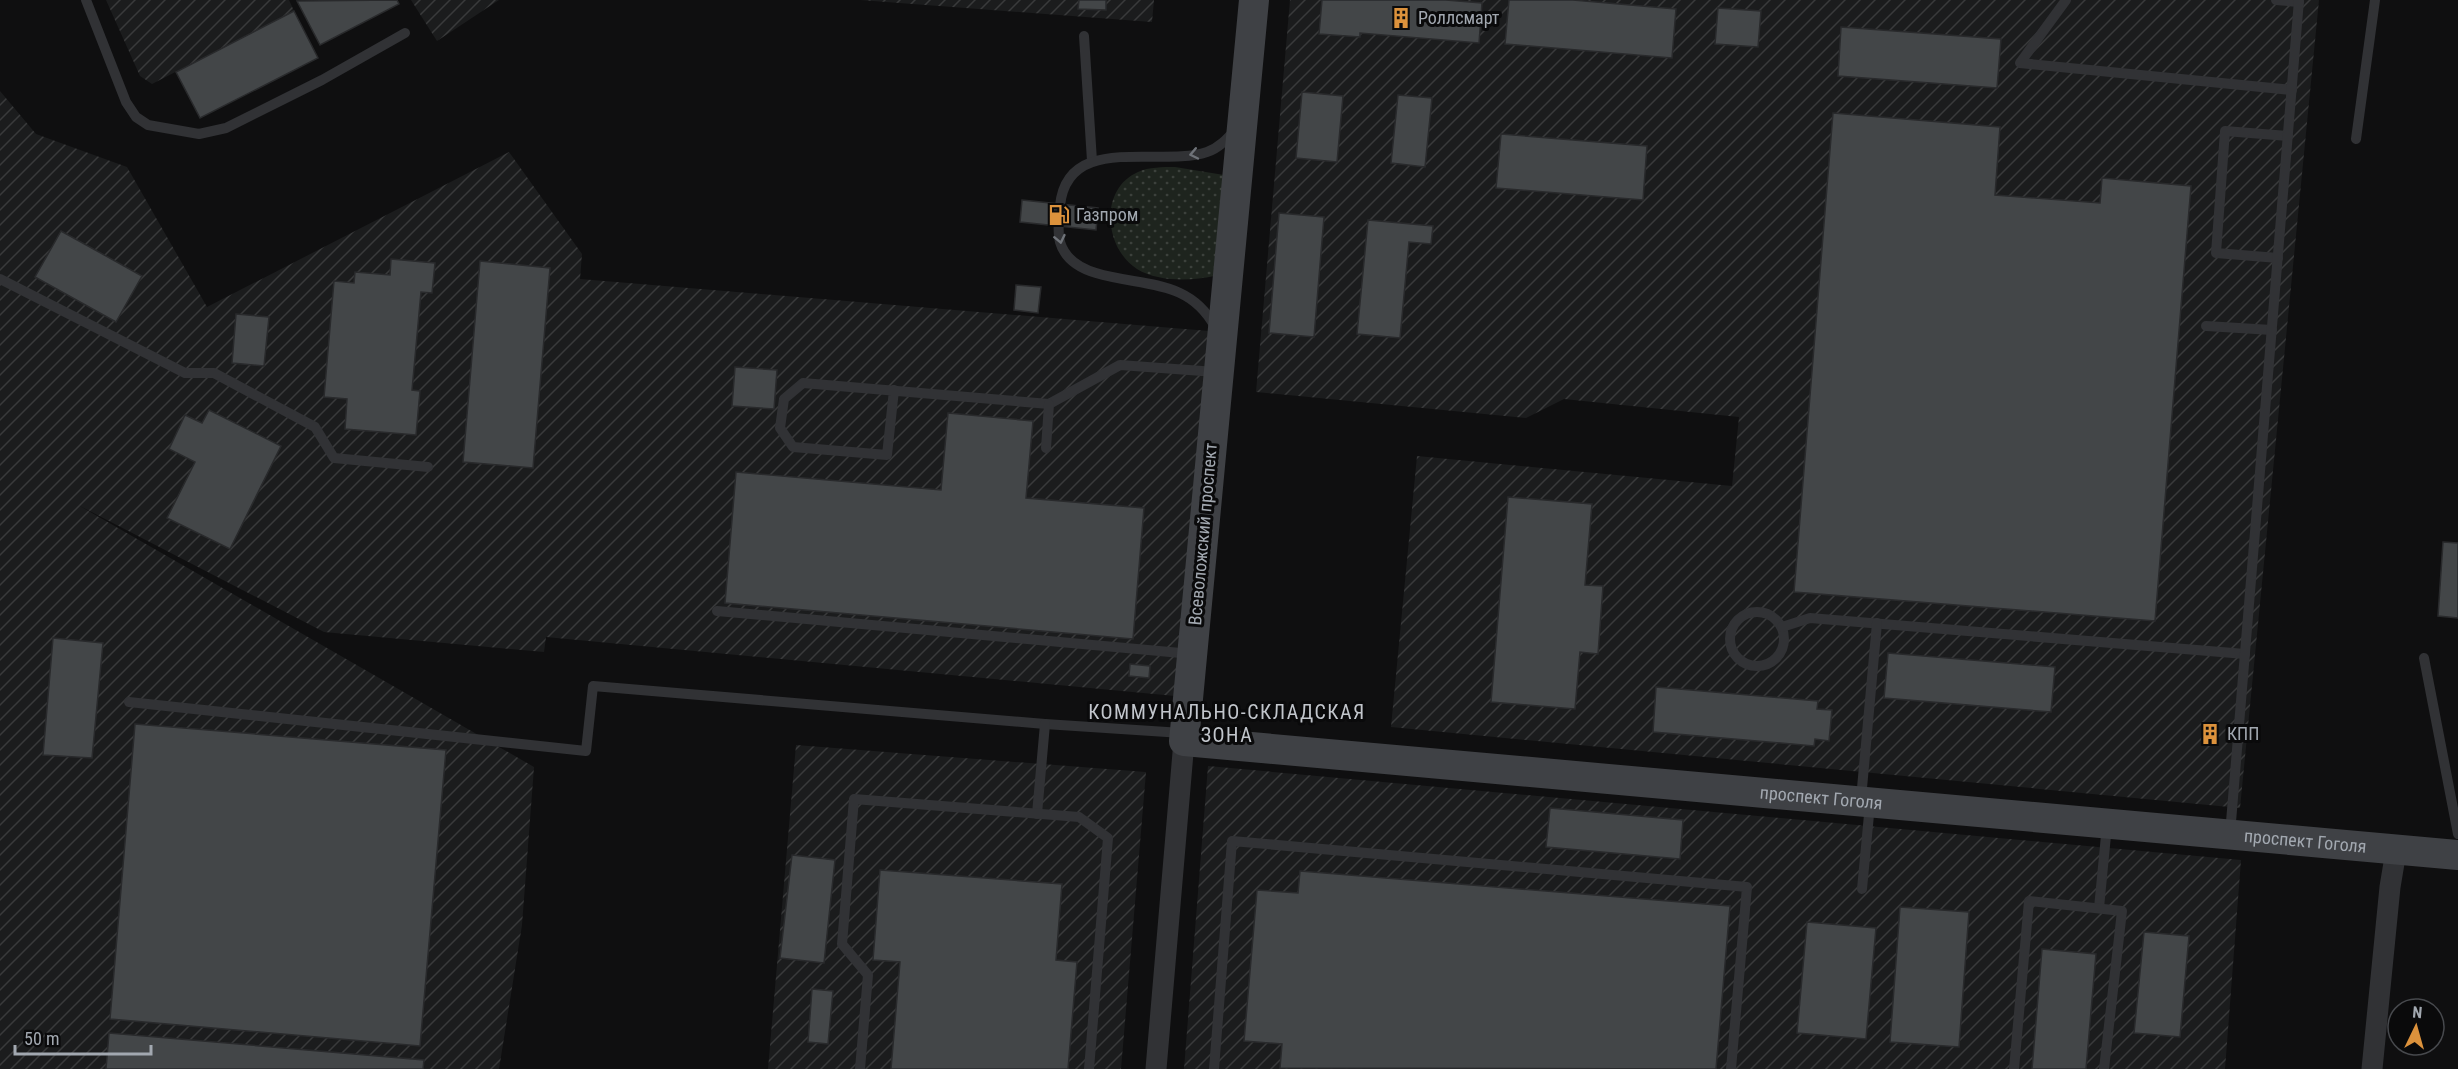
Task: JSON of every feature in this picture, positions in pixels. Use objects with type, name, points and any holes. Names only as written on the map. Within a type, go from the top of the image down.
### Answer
[{"type":"street","name":"Всеволожский проспект","points":[[1155,1069],[1254,0]]},
{"type":"street","name":"проспект Гоголя","points":[[1184,737],[1865,803],[2458,855]]},
{"type":"street","points":[[2372,1069],[2390,887],[2396,851]]},
{"type":"lane","points":[[86,0],[126,102],[136,117],[148,125],[199,134],[226,128],[322,80],[405,33]]},
{"type":"lane","points":[[2066,0],[2020,63],[2292,90]]},
{"type":"lane","points":[[2230,836],[2299,1],[2276,0]]},
{"type":"lane","points":[[2356,139],[2375,0]]},
{"type":"lane","points":[[1084,36],[1092,161]]},
{"type":"lane","points":[[1221,338],[1209,316],[1179,291],[1095,273],[1076,264],[1063,252],[1058,233],[1061,197],[1067,181],[1076,171],[1092,161],[1123,157],[1198,154],[1224,143],[1242,123]]},
{"type":"lane","points":[[2278,258],[2216,252],[2226,131],[2288,136]]},
{"type":"lane","points":[[0,279],[185,373],[214,373],[315,427],[334,458],[428,466]]},
{"type":"lane","points":[[2206,326],[2272,330]]},
{"type":"lane","points":[[894,390],[887,455],[793,447],[780,429],[784,399],[803,382],[894,390],[1049,404],[1119,365],[1218,373]]},
{"type":"lane","points":[[1046,448],[1049,404]]},
{"type":"lane","points":[[717,611],[1192,654]]},
{"type":"lane","points":[[1755,611],[1766,613],[1775,618],[1782,627],[1785,637],[1783,648],[1778,657],[1769,664],[1759,667],[1748,666],[1732,652],[1729,641],[1730,630],[1744,614],[1755,611]]},
{"type":"lane","points":[[1782,627],[1810,618],[2245,654]]},
{"type":"lane","points":[[1862,889],[1865,803],[1877,623]]},
{"type":"lane","points":[[2424,658],[2458,834]]},
{"type":"lane","points":[[129,702],[586,751],[593,686],[1184,737]]},
{"type":"lane","points":[[1037,813],[1045,724]]},
{"type":"lane","points":[[860,1069],[867,975],[842,944],[854,799],[1079,817],[1108,838],[1089,1069]]},
{"type":"lane","points":[[2099,908],[2107,825]]},
{"type":"lane","points":[[1214,1069],[1232,841],[1747,887],[1731,1069]]},
{"type":"lane","points":[[2014,1069],[2029,901],[2122,910],[2104,1069]]},
{"type":"shaded area","points":[[106,0],[289,0],[294,11],[152,84],[140,76]]},
{"type":"shaded area","points":[[411,0],[499,0],[437,41]]},
{"type":"shaded area","points":[[860,0],[1154,0],[1152,22]]},
{"type":"shaded area","points":[[1290,0],[2319,0],[2240,808],[1391,727],[1417,456],[1732,486],[1739,417],[1564,399],[1526,418],[1256,392]]},
{"type":"shaded area","points":[[0,91],[36,134],[127,167],[207,307],[509,152],[582,254],[580,279],[1209,331],[1175,696],[546,637],[544,652],[324,632],[78,505],[534,767],[522,925],[499,1069],[0,1069]]},
{"type":"shaded area","points":[[1175,167],[1224,175],[1214,276],[1175,279],[1145,273],[1126,260],[1113,234],[1110,219],[1112,205],[1117,191],[1125,180],[1147,169]]},
{"type":"shaded area","points":[[796,745],[1146,772],[1121,1069],[768,1069]]},
{"type":"shaded area","points":[[1208,766],[2241,860],[2225,1069],[1184,1069]]},
{"type":"building","points":[[397,0],[399,4],[320,45],[297,1]]},
{"type":"building","points":[[1079,0],[1106,0],[1106,10],[1078,9]]},
{"type":"building","name":"Роллсмарт","points":[[1322,0],[1446,0],[1482,3],[1479,43],[1360,33],[1360,37],[1319,34]]},
{"type":"building","points":[[1509,0],[1573,0],[1676,9],[1672,58],[1505,44]]},
{"type":"building","points":[[1718,8],[1761,11],[1758,47],[1715,44]]},
{"type":"building","points":[[294,11],[318,58],[200,118],[176,72]]},
{"type":"building","points":[[1841,27],[2001,39],[1997,88],[1838,76]]},
{"type":"building","points":[[1302,92],[1343,96],[1337,162],[1296,158]]},
{"type":"building","points":[[1398,95],[1432,98],[1425,167],[1391,163]]},
{"type":"building","points":[[1833,113],[2000,127],[1995,195],[2100,203],[2102,178],[2191,186],[2155,621],[1794,592]]},
{"type":"building","points":[[1501,134],[1647,146],[1643,200],[1496,188]]},
{"type":"building","name":"Газпром","points":[[1022,200],[1098,208],[1096,230],[1020,222]]},
{"type":"building","points":[[1279,213],[1324,217],[1314,337],[1269,333]]},
{"type":"building","points":[[1368,220],[1433,226],[1431,244],[1409,242],[1400,338],[1357,334]]},
{"type":"building","points":[[61,231],[142,276],[116,322],[35,277]]},
{"type":"building","points":[[391,259],[435,263],[432,293],[421,292],[412,390],[420,391],[416,435],[345,429],[347,399],[324,397],[334,281],[354,283],[355,272],[390,275]]},
{"type":"building","points":[[480,261],[550,268],[533,468],[463,462]]},
{"type":"building","points":[[1016,285],[1041,287],[1038,313],[1014,310]]},
{"type":"building","points":[[236,314],[269,317],[264,366],[232,363]]},
{"type":"building","points":[[735,367],[777,370],[774,409],[732,406]]},
{"type":"building","points":[[209,410],[281,446],[230,549],[167,518],[195,462],[169,449],[185,415],[202,423]]},
{"type":"building","points":[[948,413],[1033,421],[1026,498],[1144,508],[1133,639],[725,603],[736,472],[941,490]]},
{"type":"building","points":[[1508,497],[1592,504],[1585,585],[1603,586],[1598,654],[1580,652],[1575,709],[1491,702]]},
{"type":"building","points":[[2443,542],[2458,543],[2458,618],[2438,616]]},
{"type":"building","points":[[53,638],[103,643],[92,758],[43,755]]},
{"type":"building","points":[[1888,653],[2055,667],[2051,712],[1884,698]]},
{"type":"building","points":[[1130,664],[1150,666],[1149,678],[1129,676]]},
{"type":"building","points":[[1656,687],[1818,701],[1817,709],[1832,710],[1829,741],[1815,739],[1814,746],[1653,732]]},
{"type":"building","points":[[135,724],[446,750],[420,1046],[110,1019]]},
{"type":"building","name":"КПП","points":[[2204,725],[2218,726],[2216,743],[2202,742]]},
{"type":"building","points":[[1550,808],[1683,820],[1680,859],[1546,847]]},
{"type":"building","points":[[792,855],[835,860],[824,963],[780,958]]},
{"type":"building","points":[[880,870],[1062,884],[1056,960],[1077,962],[1068,1069],[891,1069],[900,962],[873,960]]},
{"type":"building","points":[[1300,871],[1730,906],[1716,1069],[1280,1068],[1282,1044],[1244,1041],[1257,890],[1298,893]]},
{"type":"building","points":[[1900,907],[1969,912],[1959,1047],[1890,1042]]},
{"type":"building","points":[[1807,922],[1876,928],[1866,1039],[1797,1033]]},
{"type":"building","points":[[2144,932],[2189,936],[2180,1037],[2134,1033]]},
{"type":"building","points":[[2042,949],[2096,954],[2086,1069],[2032,1069]]},
{"type":"building","points":[[812,989],[833,991],[828,1044],[808,1042]]},
{"type":"building","points":[[109,1033],[424,1060],[423,1069],[106,1069]]},
{"type":"place","name":"Роллсмарт","points":[[1401,18]]},
{"type":"place","name":"Газпром","points":[[1059,215]]},
{"type":"place","name":"КПП","points":[[2210,734]]},
{"type":"district","name":"КОММУНАЛЬНО-СКЛАДСКАЯ ЗОНА","points":[[1227,724]]}]
